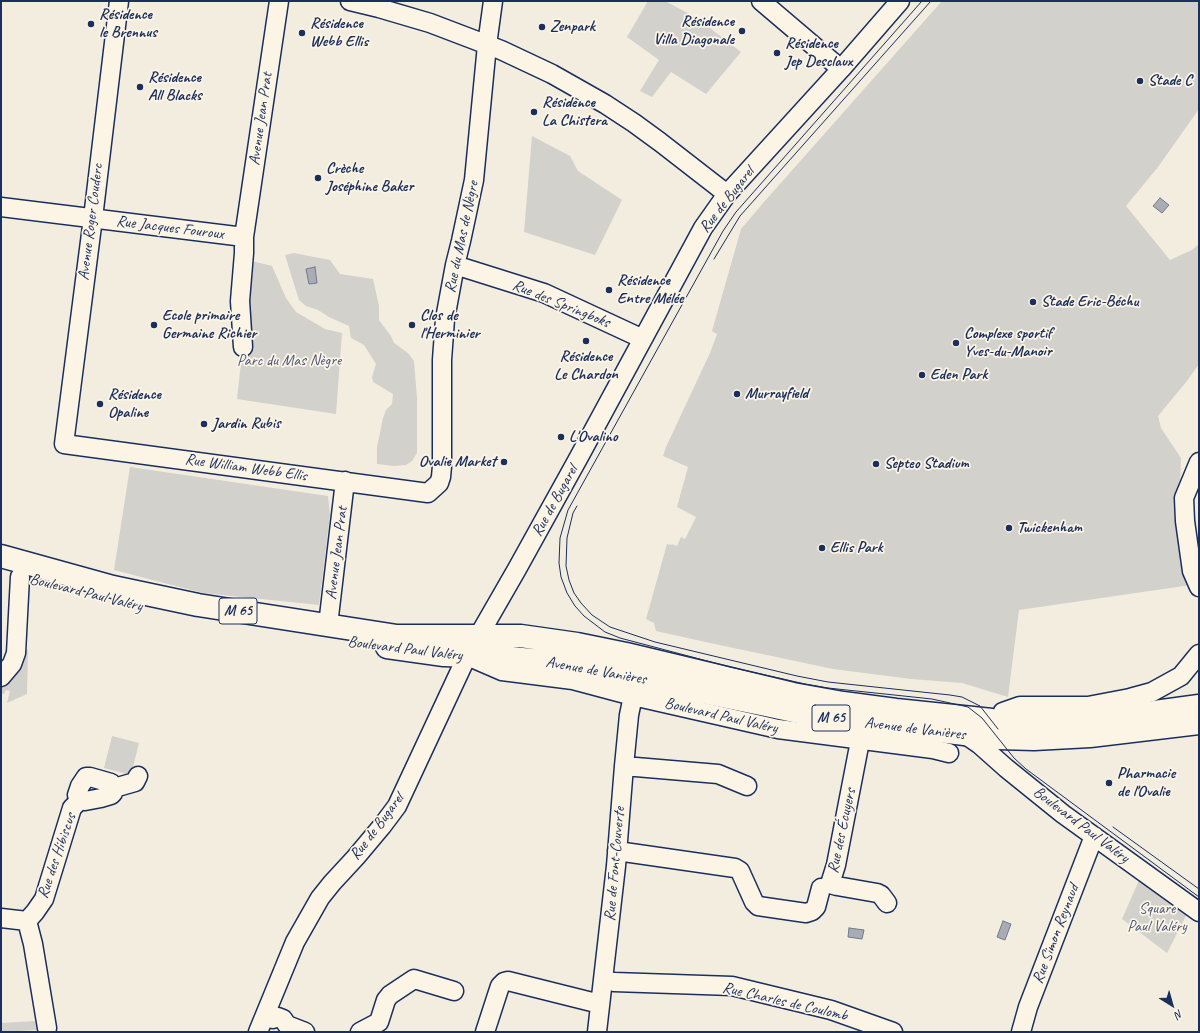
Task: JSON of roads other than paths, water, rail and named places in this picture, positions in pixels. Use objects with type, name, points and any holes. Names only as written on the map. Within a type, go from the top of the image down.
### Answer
[{"type":"main road","name":"Boulevard Paul Valéry","points":[[1,556],[150,596],[198,605],[397,636],[479,636]]},
{"type":"main road","name":"Boulevard Paul Valéry","points":[[10,574],[108,600],[196,619],[354,643],[444,655],[467,656]]},
{"type":"main road","name":"Avenue de Vanières","points":[[479,636],[521,636],[577,644],[626,654],[794,694],[843,703],[896,710],[1082,719],[1140,714],[1199,706]]},
{"type":"main road","name":"Avenue de Vanières","points":[[467,656],[502,657],[561,663],[822,717],[966,735],[1013,739],[1074,738],[1199,723]]},
{"type":"street","name":"Avenue Roger Couderc","points":[[64,444],[119,1]]},
{"type":"street","name":"Avenue Jean Prat","points":[[243,347],[240,301],[244,237],[278,1]]},
{"type":"street","points":[[350,1],[404,15],[487,45],[552,74],[605,104],[660,142],[727,194]]},
{"type":"street","name":"Rue du Mas de Nègre","points":[[428,493],[439,483],[441,478],[442,353],[445,319],[474,180],[487,45],[493,1]]},
{"type":"street","points":[[761,1],[841,69]]},
{"type":"street","name":"Rue de Bugarel","points":[[258,1032],[275,1020],[295,942],[320,898],[382,826],[397,806],[467,656],[579,457],[703,228],[727,194],[841,69],[900,1]]},
{"type":"street","name":"Rue Jacques Fouroux","points":[[1,207],[244,237]]},
{"type":"street","name":"Rue des Springboks","points":[[455,266],[544,293],[643,339]]},
{"type":"street","name":"Rue William Webb Ellis","points":[[64,444],[428,493]]},
{"type":"street","points":[[1199,462],[1184,498],[1185,521],[1192,571],[1199,587]]},
{"type":"street","name":"Avenue Jean Prat","points":[[328,625],[345,481]]},
{"type":"street","points":[[1,677],[12,664],[16,653],[10,574]]},
{"type":"street","points":[[1003,716],[1020,706],[1088,706],[1152,692],[1181,676],[1199,654]]},
{"type":"street","name":"Boulevard Paul Valéry","points":[[467,656],[502,672],[573,680],[633,696],[778,729],[933,749],[949,753]]},
{"type":"street","name":"Rue de Font-Couverte","points":[[597,1032],[617,851],[629,715],[633,696]]},
{"type":"street","name":"Boulevard Paul Valéry","points":[[966,735],[979,744],[1063,814],[1199,912]]},
{"type":"street","name":"Rue des Écuyers","points":[[860,740],[837,858],[830,884],[877,893],[881,895],[887,903]]},
{"type":"street","points":[[624,766],[718,774],[747,786]]},
{"type":"street","name":"Rue des Hibiscus","points":[[27,921],[44,898],[72,808],[80,800],[85,801],[111,795],[114,788],[135,782],[138,776]]},
{"type":"street","name":"Rue Simon Reynaud","points":[[1021,1032],[1028,1007],[1094,836]]},
{"type":"street","points":[[617,851],[735,868],[740,871],[754,902],[758,906],[806,913],[812,912],[816,907],[821,888]]},
{"type":"street","points":[[1,918],[27,921],[33,944],[47,1028]]},
{"type":"street","points":[[360,1032],[379,1022],[386,1000],[390,995],[414,979],[454,991]]},
{"type":"street","name":"Rue Charles de Coulomb","points":[[603,980],[614,982],[732,986],[831,1010],[893,1032]]},
{"type":"street","points":[[485,1032],[500,986],[504,982],[508,981],[600,1004]]},
{"type":"street","points":[[275,1020],[304,1032]]},
{"type":"tram line","points":[[922,1],[736,212],[723,231],[568,510],[560,538],[559,563],[561,577],[567,593],[575,606],[584,616],[605,632],[620,638],[730,667],[805,684],[828,688],[932,699],[968,707],[982,718],[1014,758],[1026,769],[1199,897]]},
{"type":"tram line","points":[[714,259],[740,216],[931,1]]},
{"type":"tram line","points":[[577,506],[573,513],[567,538],[566,566],[569,580],[574,593],[581,603],[592,615],[610,627],[655,642],[797,676],[828,682],[962,697],[980,706],[998,729]]},
{"type":"tram line","points":[[1113,827],[1199,889]]},
{"type":"place","name":"Résidence le Brennus","points":[[91,24]]},
{"type":"place","name":"Zenpark","points":[[542,27]]},
{"type":"place","name":"Résidence Villa Diagonale","points":[[742,31]]},
{"type":"place","name":"Résidence Webb Ellis","points":[[302,33]]},
{"type":"place","name":"Résidence Jep Desclaux","points":[[777,53]]},
{"type":"place","name":"Stade C","points":[[1140,81]]},
{"type":"place","name":"Résidence All Blacks","points":[[140,87]]},
{"type":"place","name":"Résidence La Chistera","points":[[534,112]]},
{"type":"place","name":"Crèche Joséphine Baker","points":[[318,178]]},
{"type":"place","name":"Résidence Entre Mélée","points":[[609,290]]},
{"type":"place","name":"Stade Eric-Béchu","points":[[1033,302]]},
{"type":"place","name":"Ecole primaire Germaine Richier","points":[[154,325]]},
{"type":"place","name":"Clos de l'Herminier","points":[[412,325]]},
{"type":"place","name":"Résidence Le Chardon","points":[[586,341]]},
{"type":"place","name":"Complexe sportif Yves-du-Manoir","points":[[956,343]]},
{"type":"place","name":"Eden Park","points":[[922,375]]},
{"type":"place","name":"Murrayfield","points":[[737,394]]},
{"type":"place","name":"Résidence Opaline","points":[[100,404]]},
{"type":"place","name":"Jardin Rubis","points":[[204,424]]},
{"type":"place","name":"L'Ovalino","points":[[561,437]]},
{"type":"place","name":"Ovalie Market","points":[[504,462]]},
{"type":"place","name":"Septeo Stadium","points":[[876,464]]},
{"type":"place","name":"Twickenham","points":[[1009,528]]},
{"type":"place","name":"Ellis Park","points":[[822,548]]},
{"type":"place","name":"Pharmacie de l'Ovalie","points":[[1109,783]]},
{"type":"park label","name":"Parc du Mas Nègre","points":[[289,361]]},
{"type":"park label","name":"Square Paul Valéry","points":[[1157,918]]}]
